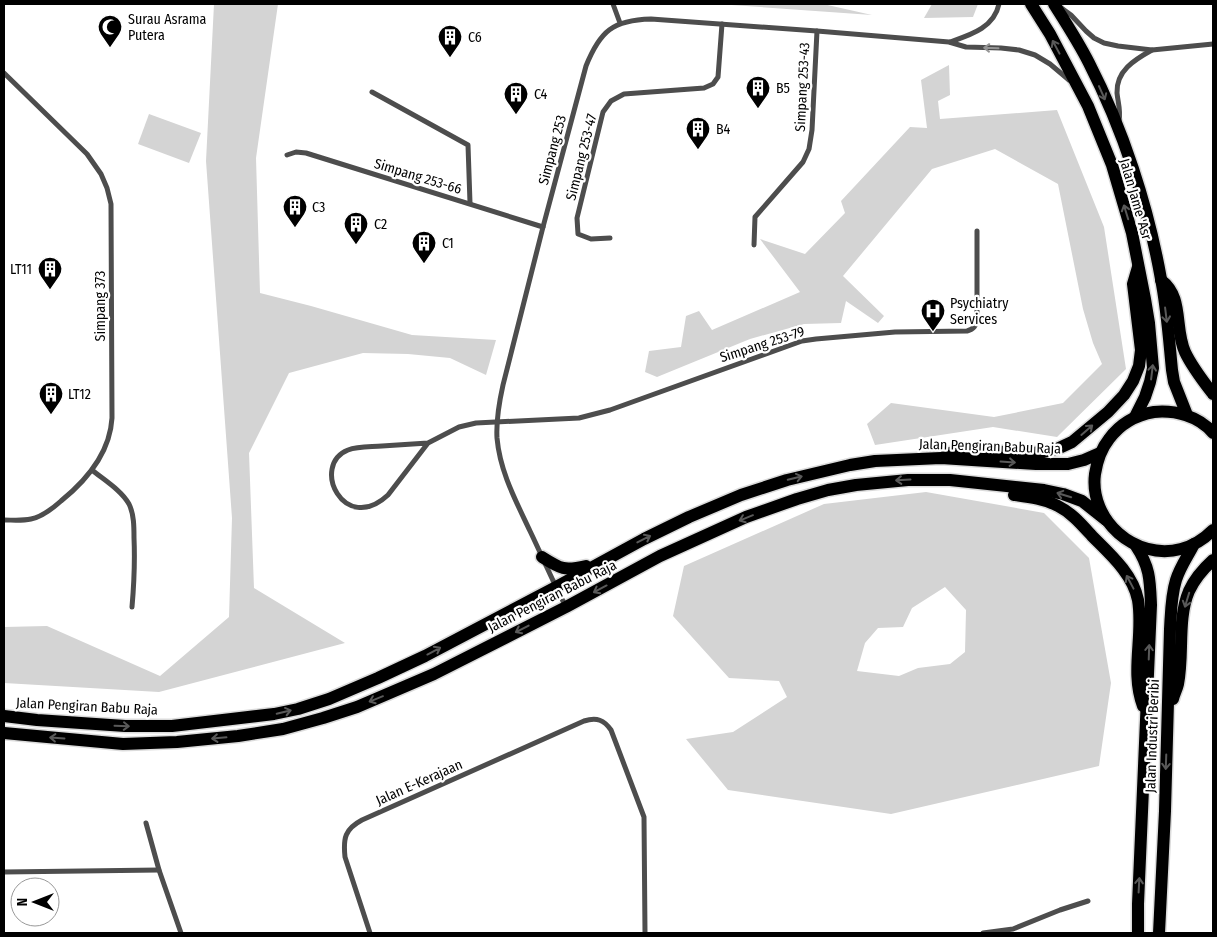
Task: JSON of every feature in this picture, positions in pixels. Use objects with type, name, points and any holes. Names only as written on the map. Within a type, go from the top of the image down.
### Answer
[{"type":"main road","name":"Jalan Jame 'Asr","points":[[1031,4],[1050,34],[1088,106],[1112,165],[1132,233],[1149,323],[1153,368],[1145,397],[1136,417]]},
{"type":"main road","name":"Jalan Jame 'Asr","points":[[1055,5],[1089,63],[1130,159],[1153,242],[1161,280],[1174,382],[1187,415]]},
{"type":"main road","points":[[942,458],[960,450],[1029,453],[1057,449],[1072,442],[1108,412],[1134,381],[1139,366],[1141,350],[1134,284],[1139,264]]},
{"type":"main road","points":[[1161,280],[1169,286],[1174,296],[1179,331],[1185,352],[1191,364],[1213,394]]},
{"type":"main road","points":[[1206,537],[1180,549],[1166,551],[1136,546],[1124,539],[1106,520],[1095,494],[1094,480],[1100,453],[1106,442],[1114,432],[1136,417],[1148,413],[1174,412],[1187,415],[1213,433]]},
{"type":"main road","name":"Jalan Pengiran Babu Raja","points":[[4,716],[125,726],[172,726],[290,711],[329,699],[425,656],[689,517],[741,495],[787,480],[850,464],[903,459],[942,458],[1068,464],[1100,453]]},
{"type":"main road","name":"Jalan Pengiran Babu Raja","points":[[4,734],[122,744],[177,742],[238,736],[323,718],[357,707],[434,674],[702,536],[746,517],[828,490],[901,480],[950,480],[1044,490],[1082,501],[1106,520]]},
{"type":"main road","points":[[950,480],[963,487],[1051,502],[1071,514],[1113,558],[1130,579],[1138,599],[1140,615],[1139,697],[1146,715]]},
{"type":"main road","name":"Jalan Industri Beribi","points":[[1159,933],[1172,600],[1175,582],[1180,569],[1206,537]]},
{"type":"main road","name":"Jalan Industri Beribi","points":[[1136,546],[1146,564],[1150,579],[1151,604],[1138,933]]},
{"type":"main road","points":[[542,557],[562,568],[599,564]]},
{"type":"main road","points":[[1168,714],[1178,684],[1184,609],[1195,580],[1213,560]]},
{"type":"street","points":[[613,4],[620,23]]},
{"type":"street","name":"Simpang 253","points":[[950,42],[981,30],[991,21],[999,4]]},
{"type":"street","points":[[1055,5],[1063,8],[1094,38],[1104,43],[1152,50],[1213,44]]},
{"type":"street","name":"Simpang 253","points":[[566,607],[507,482],[497,438],[498,405],[586,66],[593,48],[605,33],[620,23],[634,19],[651,19],[950,42],[966,47],[1019,50],[1035,55],[1050,64],[1079,89]]},
{"type":"street","name":"Simpang 253-47","points":[[610,238],[591,239],[578,234],[577,218],[603,112],[611,100],[624,94],[704,88],[713,84],[718,77],[722,24]]},
{"type":"street","name":"Simpang 253-43","points":[[754,246],[755,217],[803,162],[809,150],[812,130],[817,31]]},
{"type":"street","points":[[1117,126],[1120,118],[1117,93],[1118,82],[1127,66],[1152,50]]},
{"type":"street","name":"Simpang 373","points":[[4,73],[87,154],[101,174],[107,188],[111,204],[112,418],[111,432],[107,442],[92,470],[78,486],[54,507],[41,515],[32,519],[4,520]]},
{"type":"street","points":[[372,92],[468,145],[470,203]]},
{"type":"street","name":"Simpang 253-66","points":[[287,154],[296,152],[306,153],[543,226]]},
{"type":"street","name":"Simpang 253-79","points":[[497,423],[564,420],[595,414],[802,341],[816,338],[895,332],[971,330],[975,327],[977,319],[977,231]]},
{"type":"street","points":[[428,443],[388,495],[381,501],[374,505],[356,507],[345,503],[338,497],[333,487],[332,468],[340,455],[346,451],[355,448],[428,443],[459,427],[476,423],[497,423]]},
{"type":"street","points":[[92,470],[124,498],[132,511],[135,564],[132,607]]},
{"type":"street","name":"Jalan E-Kerajaan","points":[[370,933],[345,857],[345,838],[350,828],[362,820],[584,720],[594,719],[606,723],[611,730],[644,817],[645,933]]},
{"type":"street","points":[[146,823],[159,870],[182,933]]},
{"type":"street","points":[[4,872],[159,870]]},
{"type":"street","points":[[982,933],[1013,929],[1088,901]]},
{"type":"shaded area","points":[[214,4],[278,4],[256,158],[260,293],[412,335],[496,340],[486,375],[450,358],[408,354],[363,353],[289,373],[249,453],[254,588],[345,643],[159,692],[4,683],[4,627],[47,626],[160,676],[229,617],[232,518],[206,161]]},
{"type":"shaded area","points":[[717,4],[823,4],[872,15]]},
{"type":"shaded area","points":[[932,4],[978,4],[973,17],[924,18]]},
{"type":"shaded area","points":[[949,65],[950,95],[938,101],[940,119],[1057,110],[1104,227],[1126,369],[1057,437],[993,427],[875,445],[867,424],[891,403],[994,417],[1063,403],[1102,364],[1093,343],[1083,309],[1058,184],[995,149],[932,169],[843,276],[884,316],[878,323],[846,301],[841,323],[804,324],[750,339],[657,377],[645,372],[649,351],[681,347],[686,316],[699,311],[712,330],[800,292],[760,239],[805,254],[845,213],[841,201],[910,127],[927,128],[921,80]]},
{"type":"shaded area","points":[[149,114],[201,133],[189,163],[138,144]]},
{"type":"shaded area","points":[[926,492],[1044,513],[1089,558],[1111,683],[1099,766],[891,814],[728,790],[686,739],[733,732],[787,697],[779,681],[729,678],[673,616],[684,566],[824,504]],"holes":[[[945,587],[966,610],[965,652],[950,664],[918,668],[899,676],[857,671],[865,643],[878,628],[903,627],[912,608]]]},
{"type":"place","name":"Surau Asrama Putera","points":[[110,48]]},
{"type":"place","name":"C6","points":[[450,58]]},
{"type":"place","name":"B5","points":[[758,109]]},
{"type":"place","name":"C4","points":[[516,115]]},
{"type":"place","name":"B4","points":[[698,150]]},
{"type":"place","name":"C3","points":[[295,228]]},
{"type":"place","name":"C2","points":[[356,245]]},
{"type":"place","name":"C1","points":[[424,264]]},
{"type":"place","name":"LT11","points":[[50,290]]},
{"type":"place","name":"Psychiatry Services","points":[[933,332]]},
{"type":"place","name":"LT12","points":[[51,415]]}]
